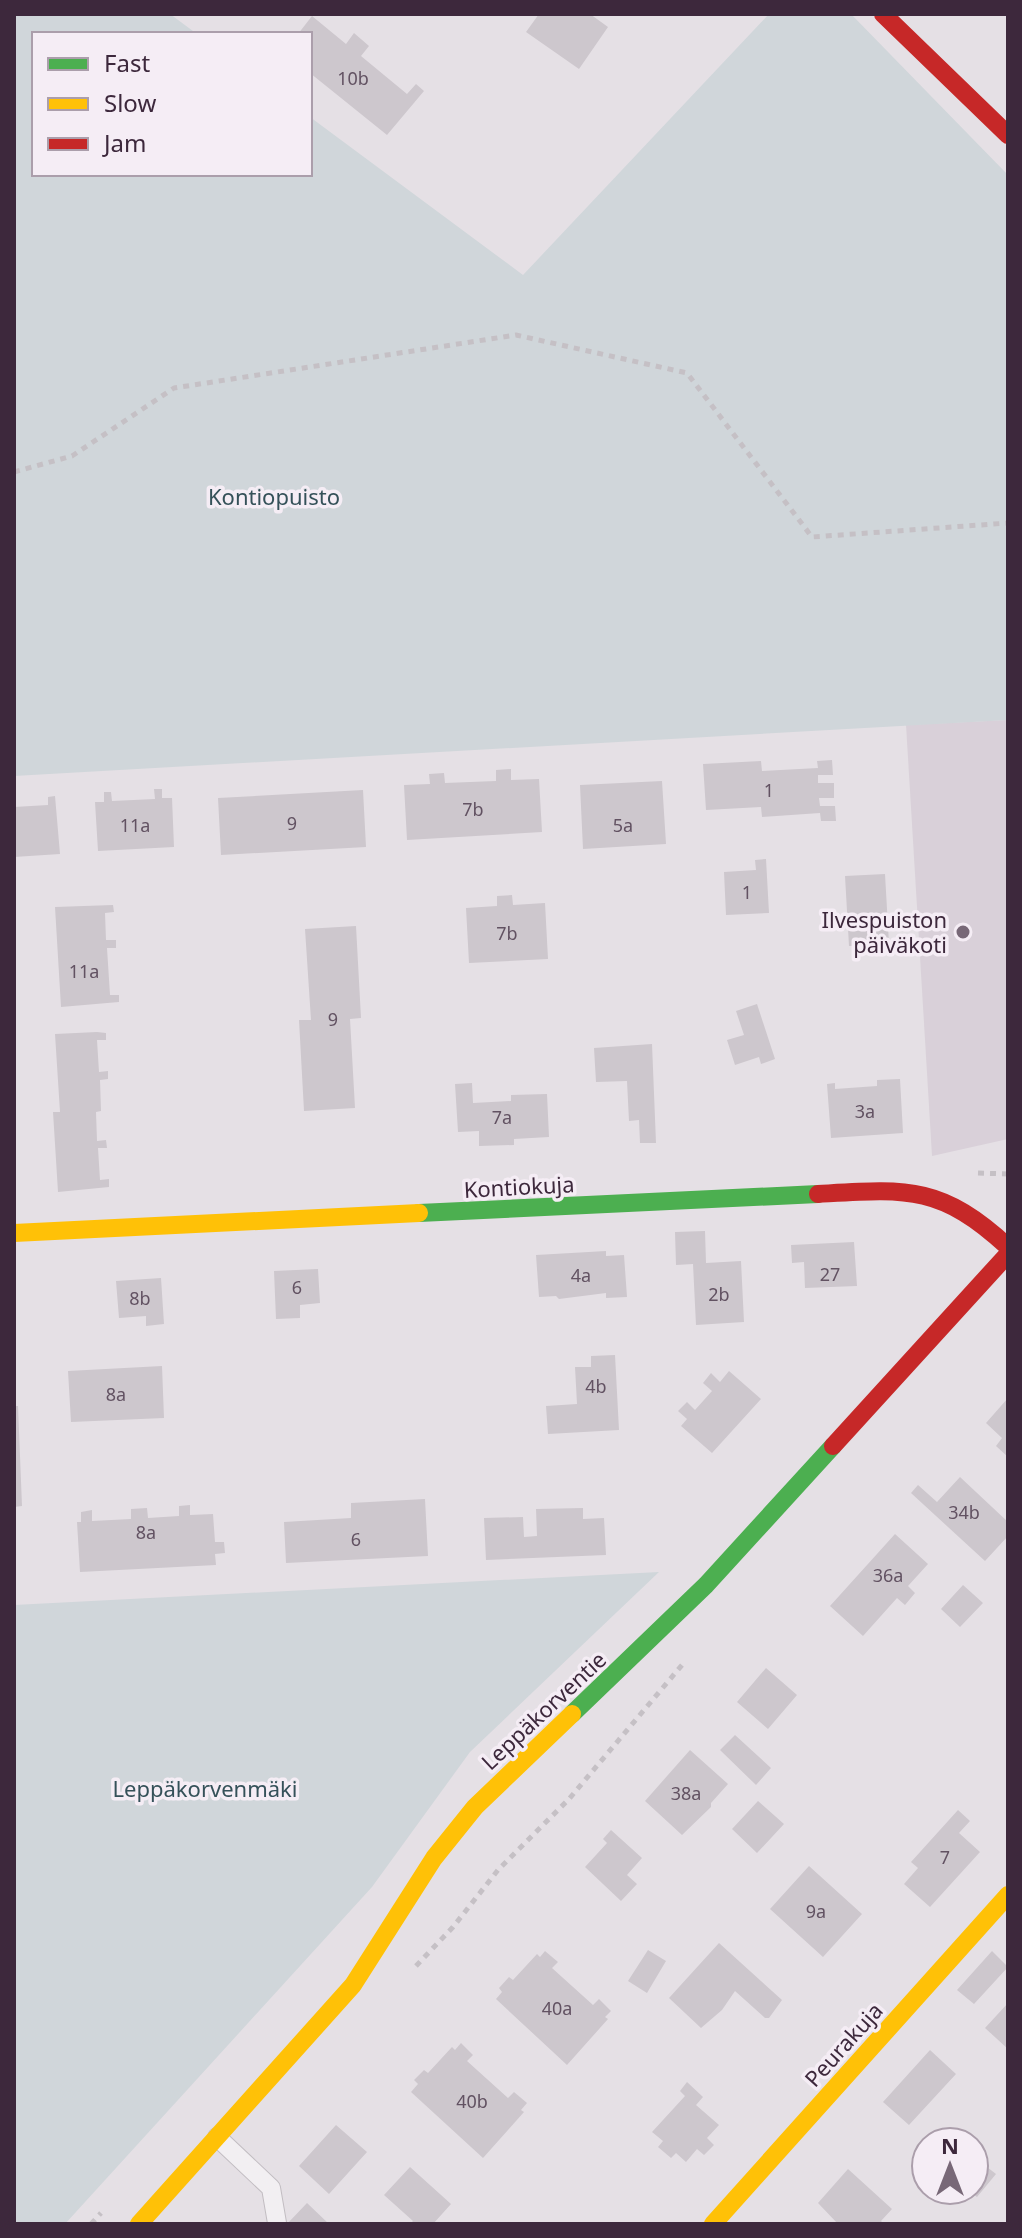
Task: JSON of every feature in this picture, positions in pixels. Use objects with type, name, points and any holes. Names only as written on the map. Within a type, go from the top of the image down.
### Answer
[{"type":"street","points":[[883,14],[1008,135]]},
{"type":"street","name":"Kontiokuja","points":[[14,1233],[893,1190],[921,1191],[958,1205],[1008,1247]]},
{"type":"street","name":"Leppäkorventie","points":[[139,2224],[353,1985],[414,1894],[434,1858],[475,1807],[706,1585],[1008,1254]]},
{"type":"street","name":"Peurakuja","points":[[713,2224],[1008,1895]]},
{"type":"lane","points":[[217,2137],[271,2188],[277,2223]]},
{"type":"path","points":[[14,472],[72,456],[174,388],[516,335],[687,373],[812,537],[1008,523]]},
{"type":"path","points":[[409,1973],[453,1927],[498,1870],[569,1799],[689,1657]]},
{"type":"shaded area","name":"Ilvespuiston päiväkoti","points":[[1008,720],[1008,1139],[932,1156],[906,725]]},
{"type":"green space","name":"Kontiopuisto","points":[[14,14],[170,14],[194,32],[32,32],[32,176],[312,176],[312,118],[523,275],[769,14],[851,14],[1008,175],[1008,720],[14,776]]},
{"type":"green space","name":"Leppäkorvenmäki","points":[[659,1572],[470,1752],[372,1887],[65,2224],[14,2224],[14,1605]]},
{"type":"building","points":[[539,14],[590,14],[608,27],[579,69],[526,32]]},
{"type":"building","points":[[312,16],[346,44],[354,33],[369,46],[361,56],[407,94],[416,84],[424,91],[387,135],[312,75],[312,32],[300,32]]},
{"type":"building","points":[[832,760],[833,775],[818,775],[818,783],[834,783],[834,798],[819,798],[820,806],[835,806],[836,821],[821,821],[820,813],[762,817],[761,807],[706,810],[703,764],[761,761],[762,771],[818,768],[817,761]]},
{"type":"building","points":[[511,769],[511,780],[539,779],[542,832],[407,840],[404,785],[430,784],[429,774],[444,773],[445,783],[496,781],[496,770]]},
{"type":"building","points":[[662,781],[666,844],[583,849],[580,785]]},
{"type":"building","points":[[154,789],[162,789],[162,798],[172,798],[174,847],[98,851],[95,802],[104,802],[104,792],[111,792],[112,801],[155,799]]},
{"type":"building","points":[[363,790],[366,847],[221,855],[218,798]]},
{"type":"building","points":[[55,796],[60,854],[14,857],[14,807],[48,805],[48,797]]},
{"type":"building","points":[[766,859],[769,913],[726,915],[724,872],[756,870],[755,860]]},
{"type":"building","points":[[885,874],[889,944],[849,946],[845,876]]},
{"type":"building","points":[[512,895],[513,905],[545,903],[548,959],[469,963],[466,908],[497,906],[497,896]]},
{"type":"building","points":[[113,905],[114,912],[105,913],[106,940],[116,940],[116,948],[107,948],[110,995],[119,995],[119,1002],[61,1007],[55,907]]},
{"type":"building","points":[[356,926],[361,1018],[350,1019],[355,1108],[304,1111],[299,1020],[311,1020],[305,929]]},
{"type":"building","points":[[757,1004],[775,1059],[761,1064],[759,1057],[735,1065],[727,1040],[744,1035],[736,1011]]},
{"type":"building","points":[[106,1033],[106,1040],[97,1040],[99,1072],[108,1071],[108,1079],[100,1080],[101,1111],[96,1112],[97,1141],[106,1140],[107,1148],[98,1148],[100,1180],[109,1179],[109,1187],[58,1192],[53,1112],[60,1112],[55,1034]]},
{"type":"building","points":[[652,1044],[656,1143],[640,1143],[639,1120],[629,1121],[627,1081],[596,1082],[594,1048]]},
{"type":"building","points":[[900,1079],[903,1133],[831,1138],[827,1084],[835,1083],[835,1089],[877,1086],[877,1080]]},
{"type":"building","points":[[472,1083],[473,1103],[511,1101],[511,1095],[547,1094],[549,1137],[514,1139],[514,1145],[479,1146],[479,1131],[458,1132],[455,1084]]},
{"type":"building","points":[[705,1231],[706,1263],[741,1261],[744,1322],[696,1325],[693,1264],[676,1265],[675,1232]]},
{"type":"building","points":[[854,1242],[857,1286],[805,1288],[804,1262],[792,1263],[791,1245]]},
{"type":"building","points":[[606,1251],[606,1256],[624,1255],[627,1297],[606,1298],[606,1293],[559,1299],[556,1296],[539,1297],[536,1255]]},
{"type":"building","points":[[318,1269],[320,1303],[300,1305],[300,1318],[276,1319],[274,1271]]},
{"type":"building","points":[[161,1278],[164,1324],[146,1326],[146,1316],[119,1318],[116,1281]]},
{"type":"building","points":[[615,1355],[619,1430],[548,1434],[546,1406],[577,1404],[575,1367],[591,1367],[591,1356]]},
{"type":"building","points":[[162,1366],[164,1418],[71,1422],[68,1371]]},
{"type":"building","points":[[729,1371],[761,1399],[712,1453],[681,1426],[687,1419],[678,1411],[687,1402],[695,1410],[712,1391],[703,1383],[711,1373],[720,1382]]},
{"type":"building","points":[[1008,1398],[1008,1457],[996,1446],[1002,1438],[986,1423]]},
{"type":"building","points":[[14,1406],[18,1406],[22,1506],[14,1507]]},
{"type":"building","points":[[960,1477],[1008,1522],[1008,1536],[985,1561],[911,1493],[918,1485],[937,1502]]},
{"type":"building","points":[[425,1499],[428,1556],[286,1563],[284,1522],[351,1518],[351,1503]]},
{"type":"building","points":[[190,1505],[190,1515],[213,1514],[215,1542],[224,1542],[225,1553],[215,1554],[216,1565],[80,1572],[77,1522],[81,1522],[81,1512],[92,1510],[92,1521],[131,1519],[131,1509],[147,1508],[148,1518],[179,1516],[179,1506]]},
{"type":"building","points":[[583,1508],[583,1519],[604,1518],[606,1555],[486,1560],[484,1518],[523,1517],[524,1537],[537,1536],[536,1509]]},
{"type":"building","points":[[895,1534],[928,1564],[908,1586],[915,1593],[905,1605],[897,1598],[863,1636],[830,1606]]},
{"type":"building","points":[[963,1585],[983,1603],[960,1627],[941,1609]]},
{"type":"building","points":[[766,1668],[797,1695],[768,1729],[737,1702]]},
{"type":"building","points":[[735,1735],[771,1768],[756,1785],[720,1750]]},
{"type":"building","points":[[690,1750],[728,1784],[711,1807],[682,1835],[645,1801]]},
{"type":"building","points":[[758,1801],[784,1824],[757,1853],[732,1829]]},
{"type":"building","points":[[958,1810],[970,1821],[959,1833],[980,1852],[930,1907],[904,1884],[918,1868],[911,1862]]},
{"type":"building","points":[[611,1830],[642,1858],[627,1875],[637,1884],[621,1901],[585,1867],[607,1843],[603,1839]]},
{"type":"building","points":[[809,1866],[862,1914],[823,1957],[770,1909]]},
{"type":"building","points":[[719,1943],[782,2000],[769,2018],[765,2018],[735,1991],[722,2010],[701,2028],[669,1998]]},
{"type":"building","points":[[648,1950],[666,1961],[647,1993],[628,1981]]},
{"type":"building","points":[[545,1951],[558,1962],[552,1968],[593,2005],[599,1999],[611,2011],[605,2017],[608,2019],[567,2065],[496,1999],[502,1992],[499,1988],[509,1977],[513,1980],[537,1954],[540,1957]]},
{"type":"building","points":[[992,1951],[1008,1967],[974,2004],[957,1990]]},
{"type":"building","points":[[1008,2003],[1008,2049],[985,2028]]},
{"type":"building","points":[[461,2043],[473,2055],[467,2061],[508,2098],[514,2092],[527,2103],[521,2110],[524,2112],[483,2158],[411,2092],[418,2084],[414,2080],[424,2070],[428,2073],[452,2047],[455,2050]]},
{"type":"building","points":[[930,2050],[956,2074],[909,2125],[883,2102]]},
{"type":"building","points":[[687,2082],[703,2097],[696,2105],[719,2125],[707,2138],[714,2145],[704,2155],[697,2149],[686,2162],[676,2153],[671,2158],[658,2147],[663,2141],[652,2132],[685,2096],[680,2091]]},
{"type":"building","points":[[336,2125],[367,2152],[329,2194],[299,2166]]},
{"type":"building","points":[[410,2167],[451,2204],[433,2224],[410,2224],[413,2221],[384,2195]]},
{"type":"building","points":[[848,2169],[892,2209],[881,2221],[884,2224],[838,2224],[818,2203]]},
{"type":"building","points":[[307,2203],[329,2224],[287,2224]]},
{"type":"traffic: fast","points":[[419,1213],[818,1194]]},
{"type":"traffic: fast","points":[[572,1714],[706,1585],[833,1446]]},
{"type":"traffic: slow","points":[[14,1233],[419,1213]]},
{"type":"traffic: slow","points":[[139,2224],[353,1985],[434,1858],[475,1807],[572,1714]]},
{"type":"traffic: slow","points":[[713,2224],[1008,1895]]},
{"type":"traffic: jam","points":[[883,14],[1008,135]]},
{"type":"traffic: jam","points":[[818,1194],[875,1191],[920,1195],[962,1211],[1008,1247]]},
{"type":"traffic: jam","points":[[833,1446],[1008,1254]]},
{"type":"place","name":"Ilvespuiston päiväkoti","points":[[963,932]]}]
